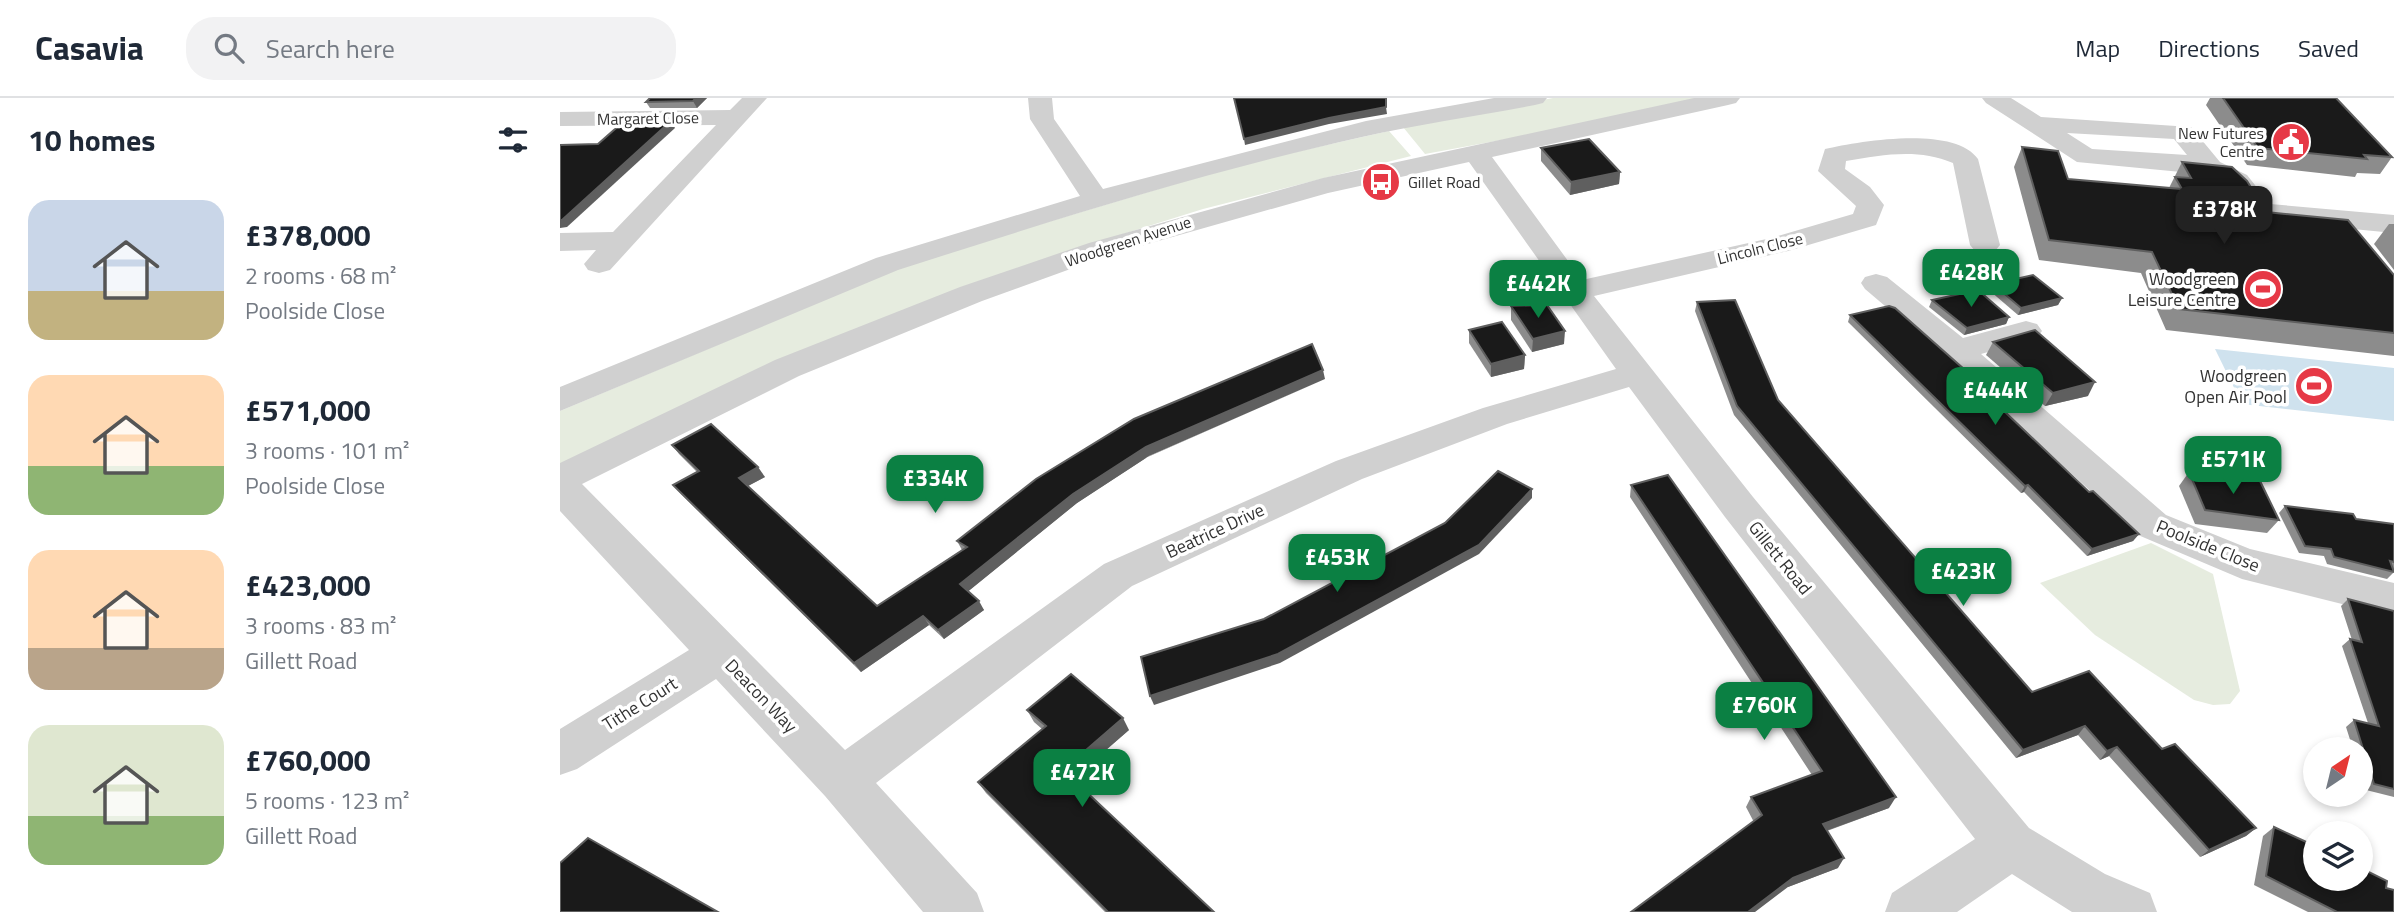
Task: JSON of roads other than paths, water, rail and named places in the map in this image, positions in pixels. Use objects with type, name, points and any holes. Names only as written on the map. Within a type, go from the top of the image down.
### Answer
[{"type":"street","name":"Margaret Close","points":[[600,264],[755,98]]},
{"type":"street","points":[[1040,98],[1042,118],[1097,199]]},
{"type":"street","points":[[560,400],[887,264],[1097,199],[1344,133],[1535,98]]},
{"type":"street","name":"Woodgreen Avenue","points":[[560,482],[787,368],[997,285],[1099,249],[1322,186],[1728,98]]},
{"type":"street","points":[[1994,98],[2086,156],[2192,163],[2211,168],[2237,181],[2261,212],[2394,224]]},
{"type":"street","name":"Margaret Close","points":[[560,119],[736,117]]},
{"type":"street","name":"Lincoln Close","points":[[1574,291],[1778,245],[1866,219],[1870,205],[1860,193],[1832,171],[1834,155],[1920,143],[1949,151],[1965,159],[1985,245]]},
{"type":"street","name":"Gillett Road","points":[[1476,153],[1636,374],[1739,507],[2011,845],[2087,892],[2131,912]]},
{"type":"street","points":[[2334,218],[2358,248]]},
{"type":"street","points":[[560,242],[623,240]]},
{"type":"street","name":"Poolside Close","points":[[1875,283],[1957,350],[2152,525],[2242,563],[2394,600]]},
{"type":"street","points":[[1957,350],[2026,331]]},
{"type":"street","name":"Beatrice Drive","points":[[842,780],[1118,575],[1349,470],[1495,415],[1636,374]]},
{"type":"street","name":"Deacon Way","points":[[560,482],[577,505],[842,780],[958,912]]},
{"type":"street","name":"Tithe Court","points":[[560,754],[719,653]]},
{"type":"street","points":[[1911,912],[2011,845]]},
{"type":"water","name":"Woodgreen Open Air Pool","points":[[2215,349],[2394,368],[2394,421],[2242,404]]},
{"type":"place","name":"New Futures Centre","points":[[2291,142]]},
{"type":"place","name":"Gillet Road","points":[[1381,182]]},
{"type":"place","name":"Woodgreen Leisure Centre","points":[[2263,289]]},
{"type":"place","name":"Woodgreen Open Air Pool","points":[[2314,386]]}]
